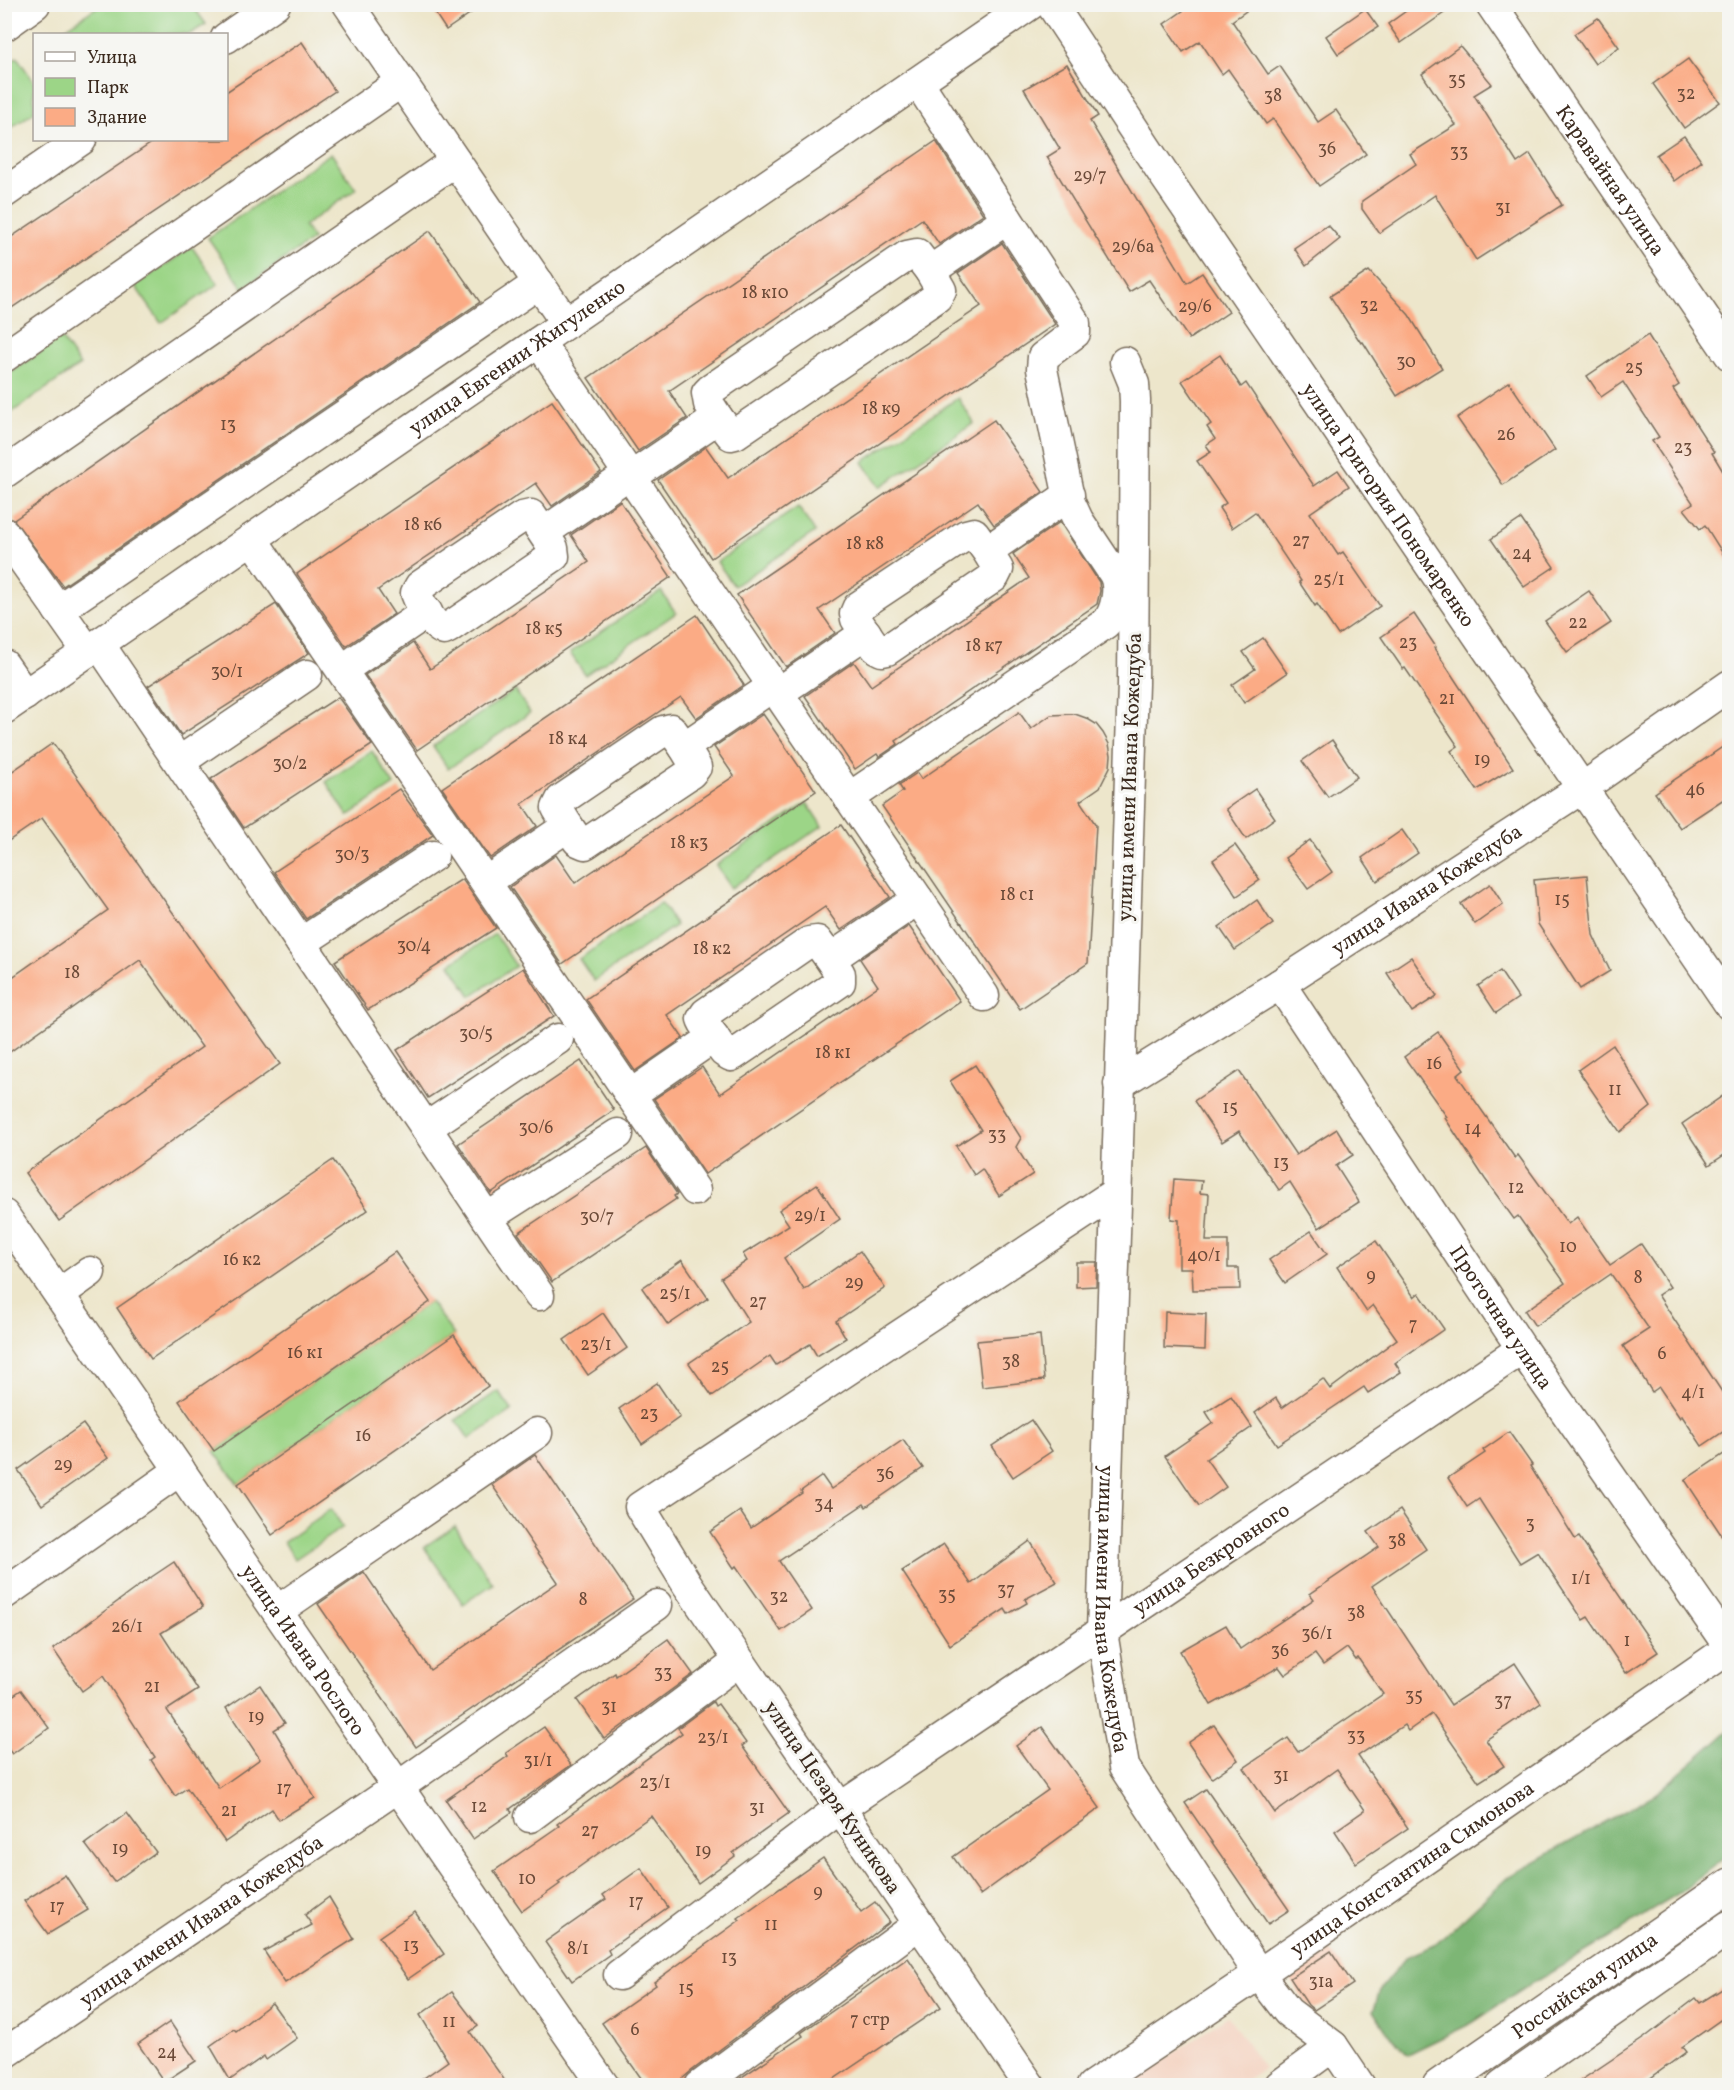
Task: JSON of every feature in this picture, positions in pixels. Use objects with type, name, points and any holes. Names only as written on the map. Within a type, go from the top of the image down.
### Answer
[{"type":"main road","name":"Российская улица","points":[[1439,2085],[1730,1885]]},
{"type":"main road","name":"Российская улица","points":[[1508,2084],[1730,1927]]},
{"type":"street","points":[[4,26],[35,4]]},
{"type":"street","points":[[228,37],[275,4]]},
{"type":"street","points":[[348,4],[566,323]]},
{"type":"street","name":"улица Евгении Жигуленко","points":[[15,702],[1031,4]]},
{"type":"street","name":"улица Григория Пономаренко","points":[[1051,4],[1162,172],[1730,1005]]},
{"type":"street","name":"Каравайная улица","points":[[1491,4],[1730,355]]},
{"type":"street","points":[[4,357],[401,82]]},
{"type":"street","points":[[849,798],[1006,706],[1106,623],[1113,612],[1118,581],[1078,520],[1069,495],[1042,363],[1043,357],[1072,336],[1076,327],[918,82]]},
{"type":"street","points":[[4,193],[80,141]]},
{"type":"street","points":[[4,473],[455,160]]},
{"type":"street","points":[[930,271],[1007,219]]},
{"type":"street","points":[[917,254],[930,271],[941,290],[940,294],[928,304],[735,434],[731,435],[718,418],[709,404],[707,393],[729,377],[907,256],[917,254]]},
{"type":"street","points":[[58,610],[539,283]]},
{"type":"street","points":[[539,342],[984,996]]},
{"type":"street","name":"улица имени Ивана Кожедуба","points":[[1125,362],[1134,384],[1135,401],[1133,684],[1102,1632],[1124,1767],[1259,1974],[1288,2012],[1333,2046],[1360,2085]]},
{"type":"street","points":[[543,533],[718,418]]},
{"type":"street","points":[[987,551],[1069,495]]},
{"type":"street","points":[[526,515],[531,515],[543,533],[553,548],[554,556],[444,630],[438,627],[418,598],[417,588],[526,515]]},
{"type":"street","points":[[4,532],[58,610],[94,648],[179,762],[539,1294]]},
{"type":"street","points":[[969,532],[978,537],[987,551],[998,569],[997,574],[882,651],[876,648],[855,614],[858,607],[969,532]]},
{"type":"street","points":[[252,539],[695,1190]]},
{"type":"street","points":[[342,670],[427,612]]},
{"type":"street","points":[[684,747],[866,633]]},
{"type":"street","points":[[4,665],[15,702]]},
{"type":"street","points":[[179,762],[307,675]]},
{"type":"street","name":"улица Ивана Кожедуба","points":[[1119,1084],[1280,984],[1581,789],[1730,685]]},
{"type":"street","points":[[667,729],[671,729],[696,766],[692,773],[589,842],[581,843],[568,826],[559,813],[558,803],[667,729]]},
{"type":"street","points":[[486,882],[568,826]]},
{"type":"street","points":[[302,943],[433,856]]},
{"type":"street","points":[[830,959],[918,899]]},
{"type":"street","points":[[817,941],[830,959],[840,974],[840,982],[735,1054],[731,1056],[724,1052],[704,1023],[703,1015],[809,942],[817,941]]},
{"type":"street","name":"Проточная улица","points":[[1280,984],[1522,1349],[1730,1648]]},
{"type":"street","points":[[630,1095],[714,1037]]},
{"type":"street","points":[[426,1128],[558,1039]]},
{"type":"street","points":[[487,1218],[618,1134]]},
{"type":"street","name":"улица Цезаря Куникова","points":[[1030,2085],[687,1584],[640,1507],[1115,1193]]},
{"type":"street","name":"улица Ивана Рослого","points":[[4,1215],[399,1787],[591,2081]]},
{"type":"street","points":[[59,1294],[90,1272]]},
{"type":"street","name":"улица Безкровного","points":[[619,1975],[840,1808],[1522,1349]]},
{"type":"street","points":[[277,1611],[537,1433]]},
{"type":"street","points":[[4,1594],[180,1470]]},
{"type":"street","name":"улица имени Ивана Кожедуба","points":[[4,2054],[399,1787],[657,1605]]},
{"type":"street","name":"улица Константина Симонова","points":[[1092,2085],[1259,1974],[1730,1648]]},
{"type":"street","points":[[530,1817],[739,1661]]},
{"type":"street","points":[[700,2085],[919,1924]]},
{"type":"street","points":[[1280,2085],[1333,2046]]},
{"type":"street","points":[[1490,2051],[1508,2084]]},
{"type":"shaded area","points":[[1228,2016],[1264,2068],[1238,2085],[1127,2085]]},
{"type":"green space","points":[[100,5],[192,5],[206,24],[192,33],[58,33]]},
{"type":"green space","points":[[17,57],[33,81],[33,113],[5,132],[5,66]]},
{"type":"green space","points":[[331,153],[356,189],[304,226],[313,239],[243,288],[208,238]]},
{"type":"green space","points":[[192,247],[218,284],[161,323],[135,286]]},
{"type":"green space","points":[[61,338],[80,365],[5,417],[5,377]]},
{"type":"green space","points":[[958,398],[974,423],[880,487],[863,462]]},
{"type":"green space","points":[[798,507],[815,532],[734,586],[717,562]]},
{"type":"green space","points":[[661,591],[676,613],[585,675],[570,653]]},
{"type":"green space","points":[[515,690],[530,713],[448,769],[433,746]]},
{"type":"green space","points":[[372,751],[394,785],[348,816],[326,782]]},
{"type":"green space","points":[[807,803],[822,826],[731,888],[716,865]]},
{"type":"green space","points":[[661,903],[676,925],[594,981],[579,959]]},
{"type":"green space","points":[[495,934],[516,966],[471,996],[450,964]]},
{"type":"green space","points":[[430,1302],[454,1335],[238,1484],[214,1451]]},
{"type":"green space","points":[[498,1391],[512,1410],[469,1439],[456,1420]]},
{"type":"green space","points":[[331,1509],[343,1527],[295,1559],[284,1542]]},
{"type":"green space","points":[[455,1526],[493,1584],[463,1604],[424,1547]]},
{"type":"green space","points":[[1729,1730],[1729,1855],[1681,1892],[1472,2023],[1408,2054],[1387,2032],[1373,2011],[1381,1988],[1406,1957],[1435,1945],[1509,1876],[1657,1793]]},
{"type":"building","points":[[429,4],[484,4],[446,30]]},
{"type":"building","points":[[1193,4],[1256,4],[1232,21],[1268,74],[1280,66],[1318,122],[1336,110],[1366,154],[1319,186],[1273,119],[1266,124],[1228,69],[1222,74],[1200,41],[1183,52],[1164,24]]},
{"type":"building","points":[[1416,4],[1457,4],[1401,43],[1388,24]]},
{"type":"building","points":[[1365,9],[1378,27],[1338,54],[1326,36]]},
{"type":"building","points":[[1598,18],[1619,47],[1595,64],[1574,34]]},
{"type":"building","points":[[302,42],[335,91],[4,313],[4,242],[155,141],[228,141],[228,91]]},
{"type":"building","points":[[1460,46],[1492,84],[1474,95],[1517,163],[1530,154],[1562,205],[1476,260],[1435,195],[1379,233],[1362,209],[1362,201],[1416,164],[1410,154],[1456,125],[1422,74]]},
{"type":"building","points":[[1688,59],[1720,102],[1684,128],[1653,84]]},
{"type":"building","points":[[1067,64],[1098,116],[1090,121],[1187,283],[1202,273],[1229,312],[1189,339],[1149,280],[1129,292],[1047,157],[1060,149],[1024,89]]},
{"type":"building","points":[[1684,136],[1702,161],[1674,181],[1656,155]]},
{"type":"building","points":[[936,141],[983,214],[939,244],[922,219],[669,391],[687,418],[638,451],[588,378]]},
{"type":"building","points":[[1328,225],[1340,239],[1306,266],[1294,248]]},
{"type":"building","points":[[430,231],[480,302],[63,586],[14,520]]},
{"type":"building","points":[[1002,243],[1055,324],[711,558],[658,480],[706,447],[728,478],[981,306],[958,273]]},
{"type":"building","points":[[1369,271],[1409,315],[1442,368],[1397,396],[1363,342],[1361,343],[1330,296]]},
{"type":"building","points":[[1648,335],[1679,385],[1673,389],[1714,452],[1712,453],[1730,483],[1730,565],[1705,525],[1700,529],[1684,509],[1693,503],[1652,441],[1659,437],[1623,382],[1601,397],[1587,376]]},
{"type":"building","points":[[1220,355],[1241,387],[1246,383],[1314,486],[1338,470],[1349,486],[1310,513],[1338,555],[1343,552],[1380,606],[1338,635],[1317,604],[1315,606],[1255,512],[1232,528],[1219,508],[1226,503],[1197,461],[1211,452],[1206,445],[1215,439],[1207,427],[1211,424],[1182,381]]},
{"type":"building","points":[[1509,382],[1555,450],[1503,485],[1457,418]]},
{"type":"building","points":[[552,401],[601,472],[552,506],[536,483],[378,590],[394,614],[346,646],[297,574]]},
{"type":"building","points":[[994,420],[1043,492],[994,525],[978,502],[819,610],[835,633],[786,667],[737,595]]},
{"type":"building","points":[[620,501],[671,577],[417,750],[365,675],[413,643],[430,669],[589,562],[571,535]]},
{"type":"building","points":[[1521,519],[1554,567],[1524,587],[1491,539]]},
{"type":"building","points":[[1060,522],[1099,582],[1100,591],[1097,604],[896,741],[898,744],[879,757],[877,754],[855,769],[805,696],[854,662],[871,686],[1029,578],[1013,554]]},
{"type":"building","points":[[1589,591],[1611,623],[1567,652],[1545,621]]},
{"type":"building","points":[[276,604],[309,653],[181,735],[148,686]]},
{"type":"building","points":[[1414,614],[1513,768],[1477,790],[1451,751],[1458,746],[1381,637]]},
{"type":"building","points":[[697,615],[744,685],[696,718],[681,697],[522,804],[537,826],[490,858],[442,788]]},
{"type":"building","points":[[1263,638],[1287,673],[1244,703],[1232,685],[1255,669],[1243,652]]},
{"type":"building","points":[[338,697],[372,745],[244,828],[211,779]]},
{"type":"building","points":[[1019,712],[1031,729],[1051,715],[1075,714],[1086,718],[1096,724],[1103,733],[1109,744],[1111,755],[1110,767],[1100,787],[1080,801],[1096,825],[1088,963],[1020,1009],[882,806],[903,791],[899,785],[917,773],[921,779]]},
{"type":"building","points":[[763,714],[816,791],[562,964],[510,887],[556,855],[575,883],[734,776],[714,747]]},
{"type":"building","points":[[1332,740],[1357,777],[1328,797],[1302,761]]},
{"type":"building","points":[[1730,742],[1730,795],[1680,828],[1655,793]]},
{"type":"building","points":[[53,743],[280,1064],[59,1221],[25,1173],[202,1047],[140,960],[4,1056],[4,983],[108,910],[42,818],[4,844],[4,777]]},
{"type":"building","points":[[399,789],[433,835],[306,919],[274,872]]},
{"type":"building","points":[[1255,789],[1275,818],[1246,839],[1226,809]]},
{"type":"building","points":[[841,825],[890,897],[841,930],[825,907],[667,1015],[683,1038],[635,1071],[586,999]]},
{"type":"building","points":[[1402,830],[1418,853],[1377,881],[1362,858]]},
{"type":"building","points":[[1310,840],[1332,872],[1308,889],[1285,858]]},
{"type":"building","points":[[1235,845],[1260,880],[1237,896],[1213,860]]},
{"type":"building","points":[[1587,875],[1593,935],[1610,971],[1580,989],[1538,924],[1534,880]]},
{"type":"building","points":[[462,879],[496,928],[368,1010],[335,961]]},
{"type":"building","points":[[1490,884],[1503,904],[1475,924],[1461,904]]},
{"type":"building","points":[[1257,900],[1273,924],[1235,950],[1219,927]]},
{"type":"building","points":[[909,926],[960,1001],[705,1174],[654,1099],[702,1067],[720,1094],[878,986],[860,959]]},
{"type":"building","points":[[1411,957],[1437,996],[1412,1012],[1387,973]]},
{"type":"building","points":[[523,968],[554,1016],[428,1098],[397,1050]]},
{"type":"building","points":[[1500,971],[1518,998],[1496,1013],[1478,986]]},
{"type":"building","points":[[1438,1032],[1464,1069],[1457,1075],[1515,1158],[1518,1155],[1568,1224],[1577,1217],[1610,1265],[1641,1244],[1670,1287],[1658,1295],[1730,1404],[1730,1427],[1702,1446],[1659,1387],[1652,1392],[1623,1346],[1649,1329],[1611,1274],[1535,1326],[1525,1311],[1565,1283],[1518,1216],[1514,1219],[1485,1179],[1445,1118],[1447,1117],[1404,1057]]},
{"type":"building","points":[[1613,1045],[1651,1107],[1620,1132],[1578,1070]]},
{"type":"building","points":[[581,1061],[614,1110],[491,1193],[458,1144]]},
{"type":"building","points":[[975,1065],[1021,1138],[1016,1147],[1033,1174],[999,1196],[982,1169],[974,1175],[956,1146],[981,1130],[950,1081]]},
{"type":"building","points":[[1239,1071],[1296,1155],[1337,1129],[1353,1155],[1336,1166],[1359,1202],[1319,1228],[1290,1182],[1279,1190],[1239,1131],[1222,1142],[1194,1101]]},
{"type":"building","points":[[1730,1091],[1730,1151],[1709,1165],[1682,1124]]},
{"type":"building","points":[[646,1148],[677,1194],[674,1196],[676,1199],[552,1282],[518,1233]]},
{"type":"building","points":[[333,1160],[368,1210],[151,1359],[117,1308]]},
{"type":"building","points":[[1174,1179],[1202,1181],[1200,1193],[1209,1194],[1206,1241],[1228,1241],[1228,1268],[1239,1268],[1240,1289],[1193,1290],[1192,1268],[1179,1268],[1179,1220],[1171,1219]]},
{"type":"building","points":[[817,1184],[840,1219],[784,1258],[804,1290],[860,1251],[885,1288],[836,1321],[846,1338],[817,1356],[810,1344],[776,1365],[770,1356],[712,1396],[689,1363],[749,1322],[721,1278],[747,1261],[743,1254],[789,1225],[779,1210]]},
{"type":"building","points":[[1311,1231],[1327,1254],[1285,1283],[1269,1260]]},
{"type":"building","points":[[1376,1241],[1414,1297],[1419,1293],[1444,1329],[1395,1363],[1401,1372],[1368,1393],[1364,1387],[1277,1445],[1255,1413],[1276,1398],[1282,1408],[1323,1379],[1330,1389],[1397,1339],[1373,1305],[1366,1311],[1337,1267]]},
{"type":"building","points":[[395,1252],[430,1302],[214,1451],[179,1401]]},
{"type":"building","points":[[682,1260],[708,1298],[668,1325],[642,1288]]},
{"type":"building","points":[[1076,1262],[1097,1262],[1096,1286],[1076,1287]]},
{"type":"building","points":[[1165,1312],[1206,1314],[1205,1350],[1164,1348]]},
{"type":"building","points":[[603,1313],[627,1348],[588,1375],[564,1340]]},
{"type":"building","points":[[454,1335],[488,1386],[272,1535],[238,1484]]},
{"type":"building","points":[[1040,1335],[1044,1380],[982,1387],[977,1341]]},
{"type":"building","points":[[657,1383],[680,1417],[642,1444],[619,1409]]},
{"type":"building","points":[[1231,1396],[1252,1427],[1206,1459],[1226,1487],[1199,1506],[1165,1456],[1213,1423],[1206,1412]]},
{"type":"building","points":[[1031,1420],[1052,1451],[1013,1477],[992,1446]]},
{"type":"building","points":[[83,1424],[108,1458],[42,1505],[18,1470]]},
{"type":"building","points":[[1509,1432],[1532,1465],[1530,1466],[1575,1539],[1579,1537],[1658,1652],[1626,1673],[1588,1617],[1583,1620],[1538,1552],[1520,1563],[1479,1499],[1467,1507],[1448,1478],[1485,1453],[1483,1450]]},
{"type":"building","points":[[903,1440],[923,1468],[866,1507],[864,1504],[779,1561],[812,1610],[781,1631],[710,1532],[740,1511],[751,1528],[802,1493],[801,1491],[822,1476],[831,1489]]},
{"type":"building","points":[[1730,1450],[1730,1548],[1685,1480]]},
{"type":"building","points":[[535,1455],[633,1599],[416,1747],[318,1604],[364,1572],[430,1670],[558,1582],[492,1485]]},
{"type":"building","points":[[1400,1510],[1426,1549],[1372,1586],[1451,1705],[1515,1663],[1541,1703],[1486,1740],[1504,1766],[1479,1782],[1432,1714],[1408,1731],[1404,1725],[1358,1756],[1408,1828],[1356,1863],[1335,1831],[1365,1810],[1337,1769],[1275,1813],[1244,1768],[1288,1738],[1298,1752],[1383,1694],[1358,1658],[1356,1660],[1347,1648],[1323,1665],[1315,1654],[1285,1675],[1279,1667],[1211,1705],[1180,1651],[1226,1625],[1240,1649],[1314,1599],[1310,1594],[1379,1547],[1368,1532]]},
{"type":"building","points":[[1030,1541],[1057,1582],[1025,1599],[1027,1603],[1008,1614],[1005,1609],[950,1645],[902,1571],[944,1544],[971,1584]]},
{"type":"building","points":[[174,1562],[203,1607],[161,1633],[198,1690],[167,1710],[219,1788],[260,1759],[226,1708],[260,1685],[285,1723],[274,1730],[315,1798],[279,1820],[272,1809],[225,1842],[187,1788],[175,1796],[151,1760],[155,1757],[103,1676],[82,1691],[53,1649]]},
{"type":"building","points":[[668,1639],[693,1674],[604,1739],[577,1700]]},
{"type":"building","points":[[21,1690],[49,1728],[12,1754],[4,1744],[4,1702]]},
{"type":"building","points":[[713,1702],[715,1706],[718,1704],[746,1743],[742,1746],[789,1813],[733,1853],[735,1856],[698,1883],[651,1816],[558,1882],[560,1884],[522,1911],[494,1871],[559,1826],[557,1824],[682,1733],[678,1728]]},
{"type":"building","points":[[1214,1725],[1238,1760],[1212,1778],[1188,1743]]},
{"type":"building","points":[[544,1727],[571,1765],[510,1809],[512,1812],[473,1839],[446,1800],[508,1756],[506,1753]]},
{"type":"building","points":[[1042,1727],[1100,1808],[980,1895],[953,1857],[1048,1790],[1016,1746]]},
{"type":"building","points":[[1206,1789],[1289,1910],[1268,1924],[1185,1803]]},
{"type":"building","points":[[127,1813],[156,1852],[114,1882],[85,1844]]},
{"type":"building","points":[[823,1858],[861,1912],[875,1902],[890,1922],[675,2085],[646,2085],[602,2023],[656,1985],[654,1982],[740,1920],[738,1918]]},
{"type":"building","points":[[641,1868],[668,1907],[608,1950],[610,1954],[572,1981],[545,1942],[606,1899],[603,1895]]},
{"type":"building","points":[[65,1875],[88,1910],[48,1934],[24,1901]]},
{"type":"building","points":[[329,1897],[354,1939],[285,1983],[264,1951],[312,1925],[305,1915]]},
{"type":"building","points":[[415,1912],[444,1954],[408,1979],[379,1937]]},
{"type":"building","points":[[1331,1951],[1353,1984],[1314,2010],[1290,1978]]},
{"type":"building","points":[[908,1958],[941,2007],[825,2085],[730,2085],[803,2036],[801,2033]]},
{"type":"building","points":[[1730,1984],[1730,2013],[1682,2047],[1686,2052],[1641,2085],[1574,2085],[1644,2038],[1696,1998],[1700,2003]]},
{"type":"building","points":[[452,1992],[478,2026],[470,2032],[508,2085],[414,2085],[448,2061],[420,2015]]},
{"type":"building","points":[[272,2003],[297,2038],[266,2060],[264,2056],[230,2080],[210,2046],[234,2029],[236,2031]]},
{"type":"building","points":[[170,2022],[196,2061],[164,2082],[138,2044]]}]
